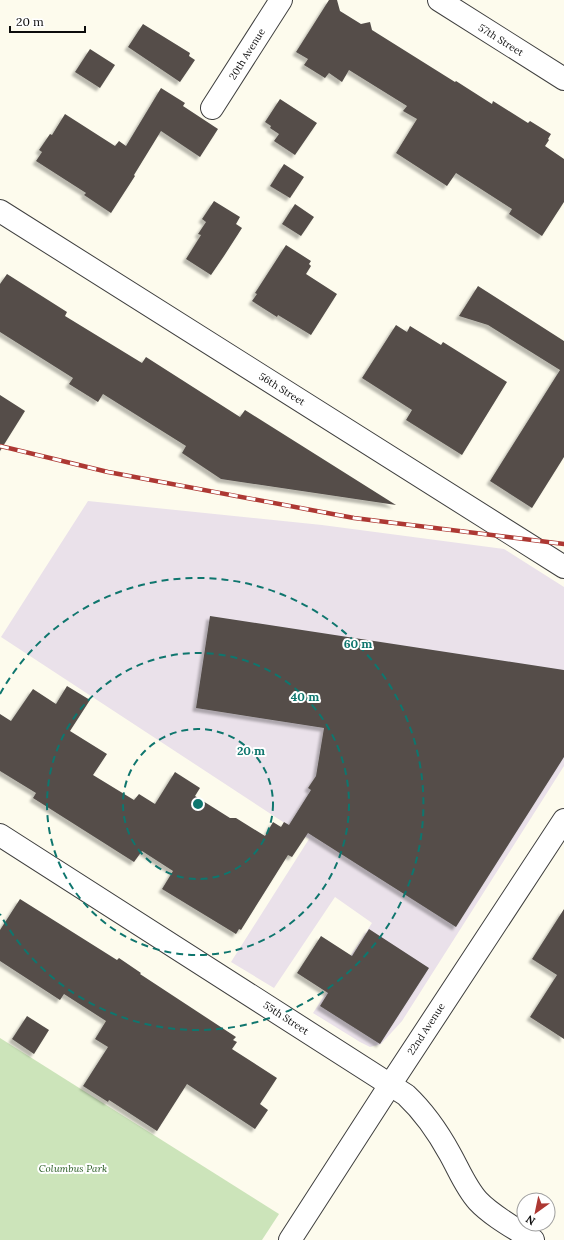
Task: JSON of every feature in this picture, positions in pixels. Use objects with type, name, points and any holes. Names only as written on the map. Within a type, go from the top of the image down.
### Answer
[{"type":"street","name":"20th Avenue","points":[[212,108],[281,0]]},
{"type":"street","name":"57th Street","points":[[439,0],[564,79]]},
{"type":"street","name":"56th Street","points":[[0,211],[564,567]]},
{"type":"street","name":"22nd Avenue","points":[[290,1240],[564,820]]},
{"type":"street","name":"55th Street","points":[[0,835],[406,1095],[431,1122],[450,1153],[469,1189],[479,1202],[491,1212],[533,1240]]},
{"type":"shaded area","points":[[88,501],[322,525],[504,549],[564,587],[564,766],[402,1021],[381,1044],[370,1047],[313,1013],[372,923],[335,897],[274,988],[231,962],[309,839],[1,637]]},
{"type":"green space","name":"Columbus Park","points":[[0,1038],[279,1214],[262,1240],[0,1240]]},
{"type":"building","points":[[329,0],[337,0],[340,11],[361,24],[370,22],[372,30],[455,82],[456,81],[492,104],[493,101],[528,123],[530,121],[551,134],[545,146],[564,159],[564,202],[542,236],[509,214],[512,209],[456,173],[447,186],[396,153],[417,119],[403,111],[407,106],[349,70],[342,82],[329,73],[325,78],[304,65],[308,59],[296,52]]},
{"type":"building","points":[[143,24],[190,53],[189,56],[195,60],[180,82],[128,47]]},
{"type":"building","points":[[90,49],[115,65],[100,88],[75,72]]},
{"type":"building","points":[[161,88],[185,103],[183,106],[218,129],[200,157],[161,131],[134,175],[135,176],[111,213],[84,195],[86,193],[36,161],[42,152],[39,150],[50,134],[52,135],[65,114],[115,146],[119,141],[126,146]]},
{"type":"building","points":[[280,99],[317,123],[295,155],[274,141],[279,134],[270,128],[271,126],[265,122]]},
{"type":"building","points":[[284,164],[304,177],[290,198],[270,186]]},
{"type":"building","points":[[214,201],[240,217],[236,224],[242,228],[211,275],[186,259],[201,235],[198,234],[206,222],[202,219]]},
{"type":"building","points":[[295,204],[314,217],[301,236],[282,224]]},
{"type":"building","points":[[286,245],[311,261],[309,264],[311,266],[306,274],[337,294],[311,335],[278,315],[277,317],[252,301],[257,294],[255,293]]},
{"type":"building","points":[[7,274],[67,312],[65,316],[142,363],[146,357],[240,417],[245,410],[396,505],[221,479],[182,453],[186,446],[103,394],[98,402],[69,384],[73,378],[0,332],[0,284]]},
{"type":"building","points":[[478,286],[564,341],[564,457],[532,508],[490,481],[560,370],[488,325],[459,316]]},
{"type":"building","points":[[396,325],[407,332],[410,326],[441,345],[443,342],[507,382],[462,455],[406,420],[412,410],[362,378]]},
{"type":"building","points":[[0,395],[25,411],[0,451]]},
{"type":"building","points":[[210,616],[564,670],[564,757],[456,927],[308,833],[292,857],[288,855],[241,930],[239,929],[236,934],[162,889],[173,871],[142,851],[134,862],[33,798],[36,793],[0,771],[0,714],[11,721],[33,689],[56,704],[67,686],[90,700],[70,731],[107,754],[93,775],[134,800],[139,794],[155,804],[175,772],[200,788],[195,796],[230,818],[236,818],[265,836],[273,822],[281,827],[284,822],[289,825],[311,790],[308,788],[316,776],[324,728],[196,708]]},
{"type":"building","points":[[20,899],[117,960],[119,958],[141,973],[140,974],[236,1037],[233,1040],[237,1042],[232,1049],[277,1078],[260,1104],[268,1110],[255,1129],[187,1084],[157,1131],[109,1100],[108,1102],[83,1086],[108,1047],[95,1039],[106,1021],[64,994],[60,1000],[0,961],[0,930]]},
{"type":"building","points":[[564,909],[564,1039],[530,1017],[557,975],[532,959]]},
{"type":"building","points":[[369,929],[429,968],[380,1044],[320,1006],[328,993],[297,973],[321,936],[352,956]]},
{"type":"building","points":[[27,1016],[49,1030],[34,1054],[12,1039]]},
{"type":"railway","points":[[0,446],[108,472],[354,518],[564,544]]}]
